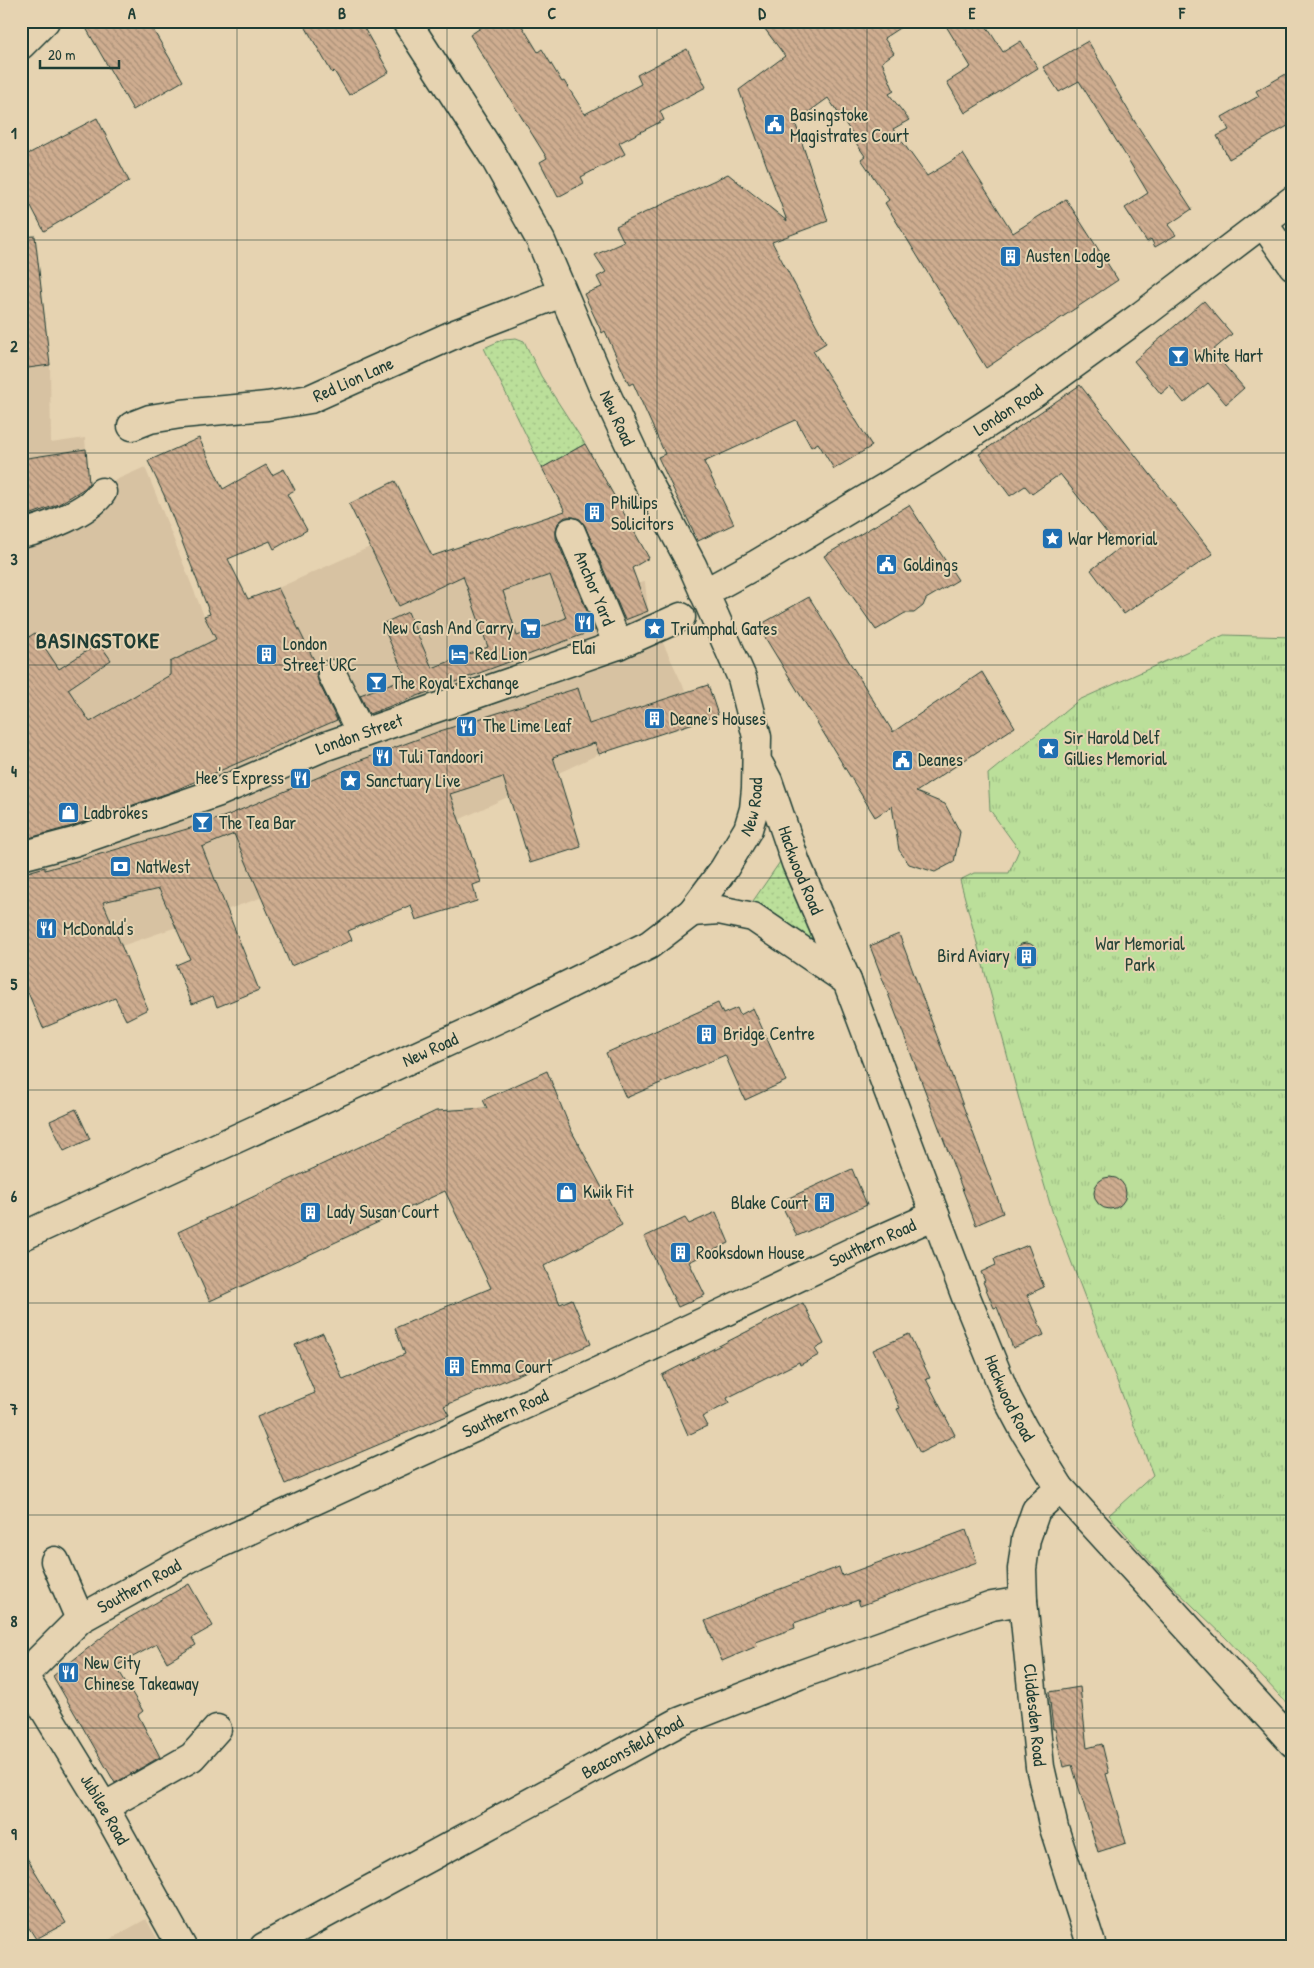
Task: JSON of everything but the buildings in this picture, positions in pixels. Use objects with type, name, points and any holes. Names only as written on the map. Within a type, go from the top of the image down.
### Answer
[{"type":"street","points":[[21,46],[45,21]]},
{"type":"street","name":"New Road","points":[[21,1238],[516,1011],[649,946],[692,912],[724,869],[748,829],[756,788],[757,737],[742,678],[685,550],[642,471],[602,385],[541,241],[494,157],[406,21]]},
{"type":"street","name":"London Road","points":[[704,593],[757,564],[933,459],[1033,394],[1142,315],[1293,200]]},
{"type":"street","points":[[1262,223],[1293,266]]},
{"type":"street","name":"Red Lion Lane","points":[[132,426],[150,419],[181,414],[267,406],[310,399],[455,334],[562,293]]},
{"type":"street","points":[[21,534],[36,531],[81,510],[97,500],[102,492]]},
{"type":"street","name":"Anchor Yard","points":[[571,532],[618,645]]},
{"type":"street","name":"London Street","points":[[26,854],[74,842],[219,792],[323,747],[618,645],[681,617]]},
{"type":"street","points":[[332,674],[361,733]]},
{"type":"street","name":"Hackwood Road","points":[[757,760],[768,782],[796,863],[847,981],[966,1297],[1007,1398],[1028,1437],[1060,1488],[1293,1743]]},
{"type":"street","points":[[692,912],[719,910],[753,917],[847,981]]},
{"type":"street","name":"Southern Road","points":[[23,1677],[80,1619],[197,1554],[622,1361],[856,1250],[935,1215]]},
{"type":"street","name":"Cliddesden Road","points":[[1060,1488],[1036,1510],[1026,1539],[1022,1569],[1023,1601],[1040,1767],[1054,1828],[1092,1947]]},
{"type":"street","name":"Southern Road","points":[[54,1561],[80,1619]]},
{"type":"street","name":"Beaconsfield Road","points":[[264,1947],[679,1722],[799,1675],[992,1606],[1023,1601]]},
{"type":"street","name":"Jubilee Road","points":[[23,1677],[104,1807],[182,1947]]},
{"type":"street","points":[[104,1807],[192,1757],[217,1729]]},
{"type":"shaded area","points":[[50,365],[51,443],[85,438],[89,492],[145,467],[204,616],[278,588],[370,547],[399,605],[453,549],[556,514],[596,591],[645,582],[648,611],[686,692],[589,724],[599,754],[382,856],[84,959],[102,1003],[43,1028],[24,983],[21,984],[21,369]]},
{"type":"shaded area","points":[[146,1919],[162,1947],[96,1947]]},
{"type":"green space","points":[[516,338],[524,341],[541,376],[585,444],[542,468],[484,348],[504,339]]},
{"type":"green space","name":"War Memorial Park","points":[[1224,635],[1293,637],[1293,1710],[1226,1638],[1167,1581],[1109,1515],[1153,1475],[1053,1214],[1022,1110],[960,880],[974,873],[1009,873],[1019,850],[990,810],[988,774],[1079,700]]},
{"type":"green space","points":[[782,859],[822,950],[781,918],[753,901]]},
{"type":"place","name":"Basingstoke Magistrates Court","points":[[774,125]]},
{"type":"place","name":"Austen Lodge","points":[[1010,256]]},
{"type":"place","name":"White Hart","points":[[1178,356]]},
{"type":"place","name":"Phillips Solicitors","points":[[595,513]]},
{"type":"place","name":"War Memorial","points":[[1052,539]]},
{"type":"place","name":"Goldings","points":[[887,565]]},
{"type":"place","name":"Elai","points":[[584,623]]},
{"type":"place","name":"New Cash And Carry","points":[[530,628]]},
{"type":"place","name":"Triumphal Gates","points":[[655,629]]},
{"type":"place","name":"London Street URC","points":[[267,654]]},
{"type":"place","name":"Red Lion","points":[[459,654]]},
{"type":"place","name":"The Royal Exchange","points":[[376,683]]},
{"type":"place","name":"Deane's Houses","points":[[654,719]]},
{"type":"place","name":"The Lime Leaf","points":[[467,726]]},
{"type":"place","name":"Sir Harold Delf Gillies Memorial","points":[[1048,748]]},
{"type":"place","name":"Tuli Tandoori","points":[[383,757]]},
{"type":"place","name":"Deanes","points":[[902,760]]},
{"type":"place","name":"Hee's Express","points":[[300,778]]},
{"type":"place","name":"Sanctuary Live","points":[[350,781]]},
{"type":"place","name":"Ladbrokes","points":[[68,813]]},
{"type":"place","name":"The Tea Bar","points":[[203,823]]},
{"type":"place","name":"NatWest","points":[[120,867]]},
{"type":"place","name":"McDonald's","points":[[47,929]]},
{"type":"place","name":"Bird Aviary","points":[[1026,956]]},
{"type":"place","name":"Bridge Centre","points":[[707,1034]]},
{"type":"place","name":"Kwik Fit","points":[[567,1192]]},
{"type":"place","name":"Blake Court","points":[[824,1203]]},
{"type":"place","name":"Lady Susan Court","points":[[311,1212]]},
{"type":"place","name":"Rooksdown House","points":[[680,1253]]},
{"type":"place","name":"Emma Court","points":[[455,1367]]},
{"type":"place","name":"New City Chinese Takeaway","points":[[68,1673]]},
{"type":"district","name":"BASINGSTOKE","points":[[98,640]]}]
